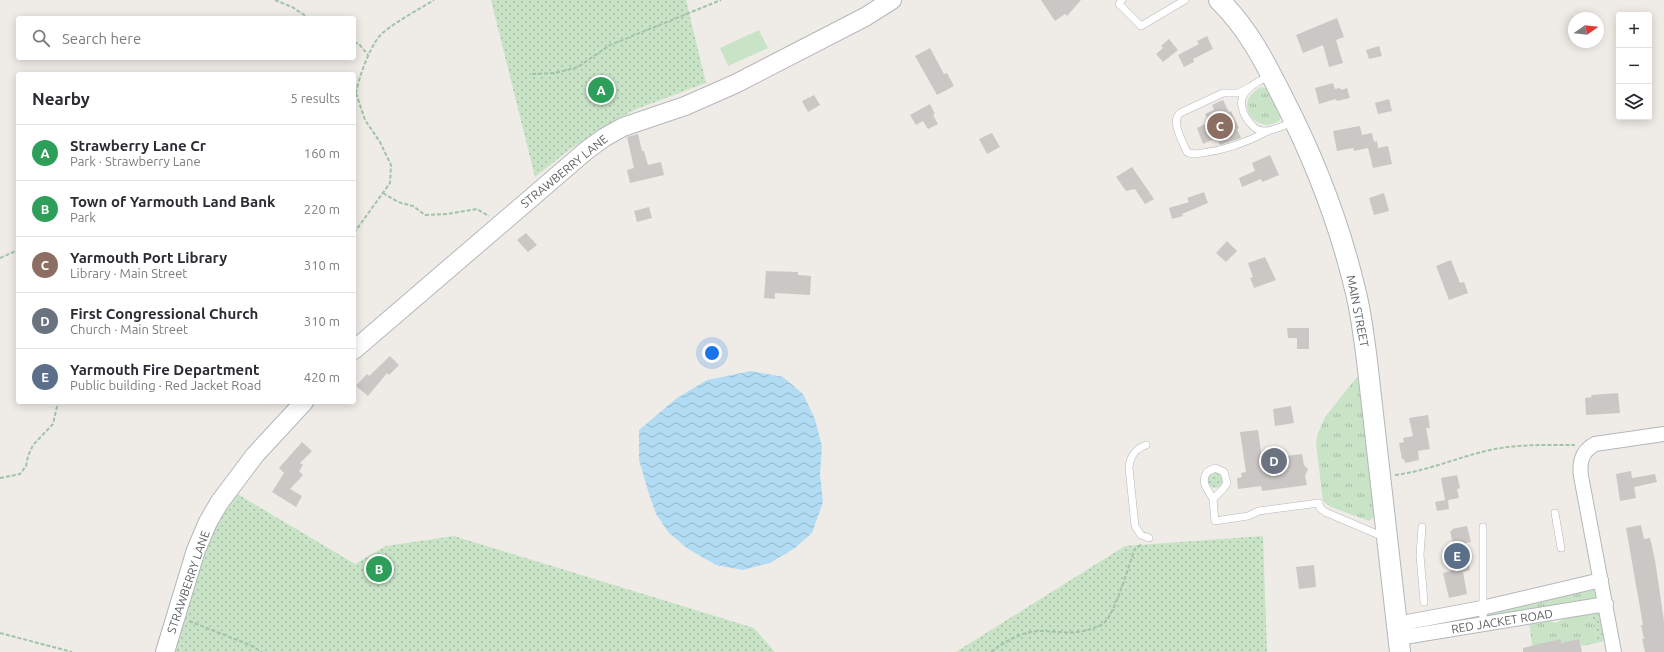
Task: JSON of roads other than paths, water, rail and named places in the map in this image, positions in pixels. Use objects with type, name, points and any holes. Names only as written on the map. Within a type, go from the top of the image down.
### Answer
[{"type":"main road","name":"MAIN STREET","points":[[1219,0],[1245,30],[1272,75],[1295,121],[1330,204],[1356,289],[1368,361],[1398,638]]},
{"type":"street","name":"STRAWBERRY LANE","points":[[356,348],[587,150],[614,131],[633,123],[685,106],[718,92],[805,49],[865,17],[892,0]]},
{"type":"street","name":"STRAWBERRY LANE","points":[[165,652],[175,616],[202,536],[219,503],[255,455],[302,404]]},
{"type":"street","points":[[1614,652],[1581,476],[1580,466],[1582,456],[1587,448],[1601,442],[1664,434]]},
{"type":"street","name":"RED JACKET ROAD","points":[[1398,638],[1482,608],[1601,580]]},
{"type":"street","name":"RED JACKET ROAD","points":[[1398,638],[1606,604]]},
{"type":"lane","points":[[1122,0],[1119,4],[1142,26],[1180,1]]},
{"type":"lane","points":[[1272,75],[1238,93],[1226,92],[1217,95],[1176,115],[1175,122],[1187,152],[1192,154],[1225,150],[1250,141],[1268,131],[1295,121]]},
{"type":"lane","points":[[1252,86],[1242,99],[1242,106],[1250,124],[1258,130],[1268,131]]},
{"type":"lane","points":[[1146,445],[1138,448],[1133,454],[1129,462],[1129,468],[1135,526],[1141,535],[1149,538]]},
{"type":"lane","points":[[1213,499],[1216,520],[1248,516],[1259,511],[1319,503],[1320,508],[1325,512],[1387,538]]},
{"type":"lane","points":[[1555,513],[1561,548]]},
{"type":"lane","points":[[1422,527],[1420,555],[1424,602]]},
{"type":"lane","points":[[1483,625],[1484,527]]},
{"type":"water","points":[[751,371],[783,377],[803,394],[815,419],[822,447],[820,474],[823,502],[812,533],[795,548],[770,563],[743,570],[716,565],[688,549],[669,533],[656,514],[648,491],[639,460],[639,430],[677,398],[707,380]]},
{"type":"place","name":"Strawberry Lane Cr","points":[[601,90]]},
{"type":"place","name":"Yarmouth Port Library","points":[[1220,126]]},
{"type":"place","name":"First Congressional Church","points":[[1274,461]]},
{"type":"place","name":"Yarmouth Fire Department","points":[[1457,556]]},
{"type":"place","name":"Town of Yarmouth Land Bank","points":[[379,569]]}]
